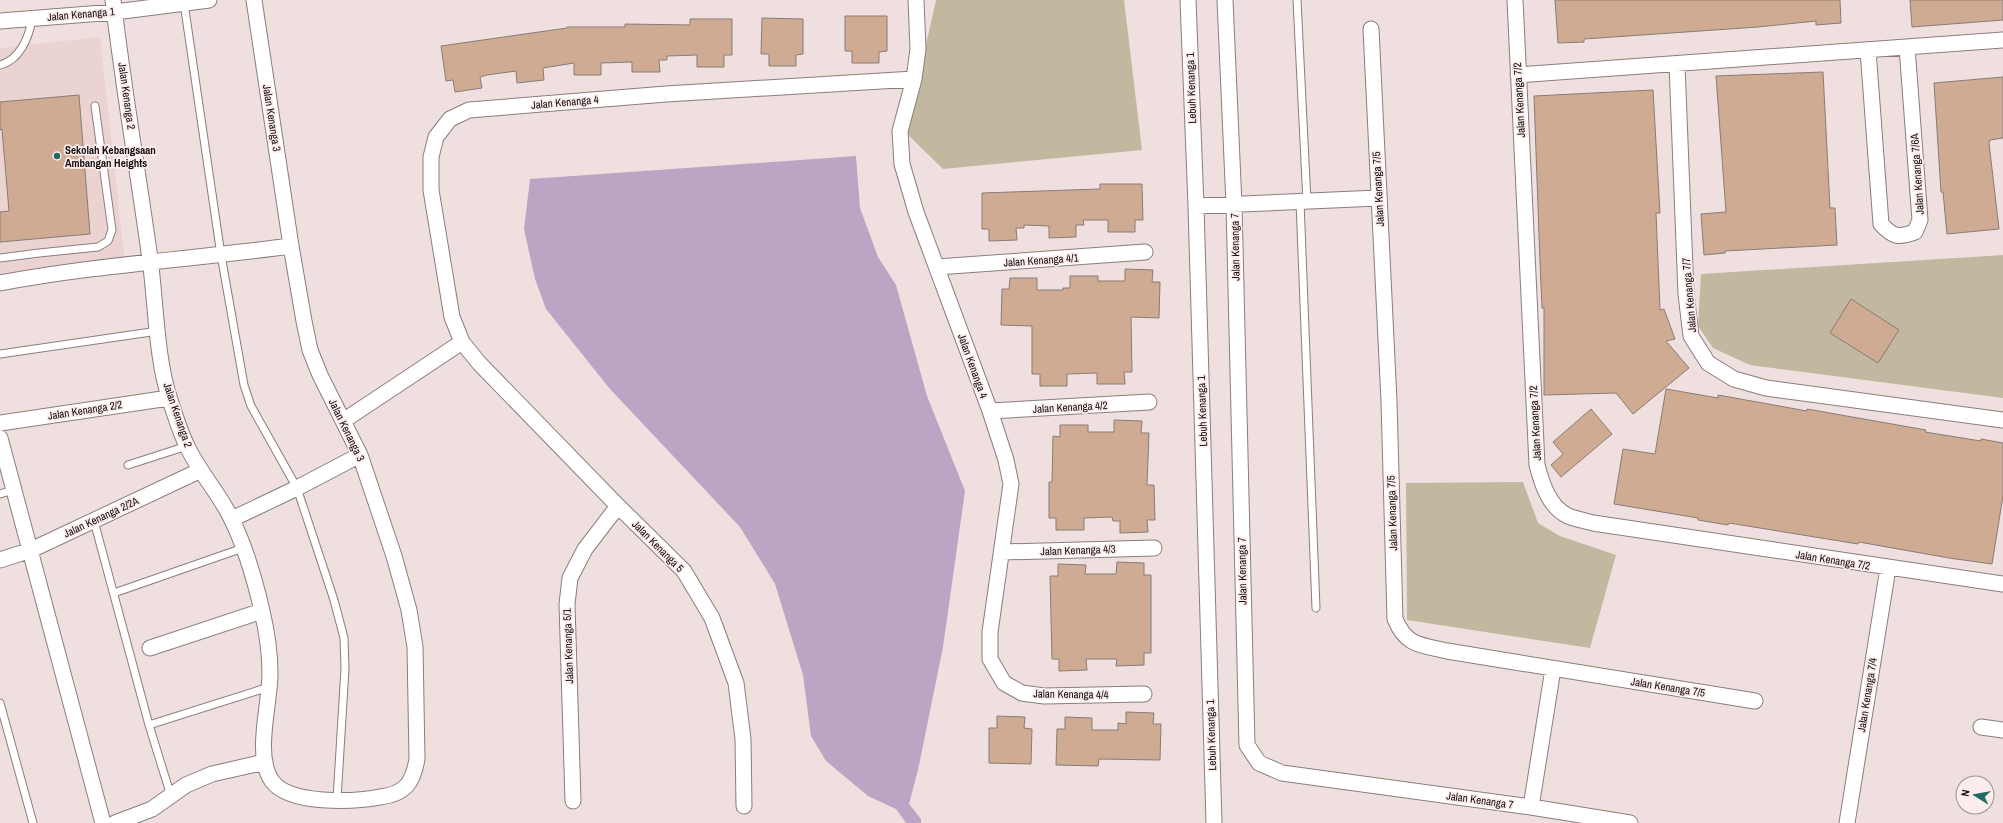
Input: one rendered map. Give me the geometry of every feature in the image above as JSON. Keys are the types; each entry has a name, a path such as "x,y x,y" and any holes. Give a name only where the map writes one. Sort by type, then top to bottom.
{"street":[{"name":"Jalan Kenanga 1","path":"0,21 32,19 114,6 184,3 209,0"},
{"name":"Jalan Kenanga 3","path":"254,0 292,246 310,350 320,375 360,455 394,556 409,610 415,646 417,759 414,776 404,789 392,796 337,799"},
{"name":"Jalan Kenanga 4","path":"916,0 918,49 914,79 900,131 902,164 916,212 990,411 1006,460 1011,484 990,632 990,659"},
{"name":"Lebuh Kenanga 1","path":"1188,0 1196,206 1214,823"},
{"name":"Jalan Kenanga 7","path":"1225,0 1234,205 1248,745 1259,763 1282,773 1531,807 1630,823"},
{"name":"Jalan Kenanga 7/2","path":"1515,0 1537,465 1542,484 1552,504 1568,516 1592,523 2003,584"},
{"name":"Jalan Kenanga 2","path":"114,6 150,261 163,368 169,398 187,446 232,519 243,548 262,611 269,645 270,687 264,750 267,773 281,790 294,796 337,799"},
{"name":"Jalan Kenanga 7/5","path":"1371,29 1389,401 1395,619 1401,633 1414,643 1447,651 1755,701"},
{"path":"1518,75 2003,40"},
{"name":"Jalan Kenanga 7/6A","path":"1868,50 1881,224 1890,233 1902,237 1915,232 1920,220 1907,47"},
{"name":"Jalan Kenanga 7/7","path":"1677,64 1686,294 1691,336 1708,362 1734,379 1766,388 2003,420"},
{"name":"Jalan Kenanga 4","path":"462,342 452,317 431,190 431,157 436,137 450,119 469,110 666,94 914,79"},
{"path":"1196,206 1378,198"},
{"path":"0,283 41,275 150,261 220,255 292,246"},
{"name":"Jalan Kenanga 4/1","path":"937,267 1144,252"},
{"path":"343,421 462,342"},
{"name":"Jalan Kenanga 5","path":"462,342 479,363 618,506 684,571 712,618 736,683 743,740 744,806"},
{"name":"Jalan Kenanga 2/2","path":"0,423 169,398"},
{"name":"Jalan Kenanga 4/2","path":"990,411 1149,402"},
{"path":"0,438 7,492 31,550 103,823"},
{"path":"232,519 297,488 360,455"},
{"name":"Jalan Kenanga 2/2A","path":"0,560 31,550 201,470"},
{"name":"Jalan Kenanga 5/1","path":"573,801 567,604 570,578 586,549 618,506"},
{"name":"Jalan Kenanga 4/3","path":"1002,552 1154,548"},
{"name":"Jalan Kenanga 7/4","path":"1847,823 1888,568"},
{"path":"150,648 262,611"},
{"name":"Jalan Kenanga 4/4","path":"990,659 1004,683 1022,693 1044,696 1144,694"},
{"path":"1531,807 1553,669"},
{"path":"1981,727 2003,730"},
{"path":"116,823 152,809 186,785 212,774 265,762"}],"lane":[{"path":"1297,0 1316,608"},
{"path":"184,3 220,255 244,385 251,406 297,488 334,600 344,638 345,669 337,799"},
{"path":"0,65 21,50 30,31 32,19"},
{"path":"0,258 98,248 108,241 112,230 95,106"},
{"path":"0,354 159,330"},
{"path":"128,465 187,446"},
{"path":"94,520 149,725 171,796"},
{"path":"114,593 243,548"},
{"path":"149,725 270,687"},
{"path":"0,703 33,823"}],"shaded area":[{"path":"936,0 1124,0 1142,150 943,169 906,133"},
{"name":"Sekolah Kebangsaan Ambangan Heights","path":"100,37 125,264 0,288 0,48"},
{"path":"856,156 860,208 878,257 896,285 927,396 965,491 943,647 918,770 909,804 921,819 921,823 906,823 896,809 868,796 826,761 811,736 803,675 775,584 740,527 610,389 546,309 535,279 524,229 530,179"},
{"path":"2003,255 2003,398 1750,365 1713,348 1698,326 1701,274"},
{"path":"1523,482 1538,523 1560,536 1616,555 1590,648 1407,620 1406,483"}],"building":[{"path":"1555,0 1840,0 1841,23 1816,25 1816,21 1758,27 1584,39 1584,42 1558,43"},
{"path":"1910,0 2003,0 2003,20 1912,27"},
{"path":"845,16 887,16 887,51 879,52 879,63 852,63 852,51 845,51"},
{"path":"762,18 803,19 803,54 796,55 796,66 769,66 769,54 761,54"},
{"path":"690,19 732,19 732,55 724,55 724,67 697,67 697,55 667,56 667,60 659,60 660,72 632,72 632,62 601,63 601,75 574,75 574,63 543,68 544,80 517,83 516,71 480,77 482,88 455,92 453,80 446,81 441,46 567,27 625,27 625,24 690,25"},
{"path":"1823,72 1830,208 1835,208 1837,245 1725,251 1725,253 1704,255 1701,214 1726,212 1716,76"},
{"path":"2003,77 2003,138 1990,140 1989,143 1999,229 1947,234 1943,192 1941,192 1934,83"},
{"path":"1653,90 1660,213 1656,213 1660,310 1664,309 1675,339 1666,341 1689,368 1633,414 1616,393 1544,395 1544,308 1542,308 1534,96"},
{"path":"79,95 90,234 0,242 0,212 9,211 2,129 0,130 0,102"},
{"path":"1100,184 1142,184 1143,220 1135,220 1135,232 1108,232 1108,220 1083,220 1084,225 1076,225 1076,237 1049,238 1049,226 1024,225 1024,228 1016,228 1017,240 989,241 989,229 982,229 982,193 1100,189"},
{"path":"1125,269 1153,270 1152,282 1160,282 1159,318 1131,317 1132,372 1124,372 1125,384 1097,384 1097,373 1067,374 1067,386 1040,386 1040,374 1032,374 1032,326 1001,325 1002,289 1009,289 1010,278 1037,278 1037,290 1063,290 1063,288 1070,288 1070,276 1098,276 1098,281 1125,281"},
{"path":"1851,299 1899,330 1878,363 1830,333"},
{"path":"1666,389 1718,398 1718,395 1807,411 1807,409 1926,430 1925,432 2003,443 2003,496 1992,564 1859,542 1858,544 1729,523 1728,525 1698,520 1698,518 1614,504 1623,449 1655,454"},
{"path":"1591,409 1612,434 1561,477 1551,465 1563,454 1553,442"},
{"path":"1114,420 1142,421 1141,433 1149,433 1147,485 1154,485 1155,520 1147,520 1148,532 1120,533 1120,521 1113,521 1112,517 1084,518 1084,530 1056,530 1056,518 1049,518 1049,482 1052,482 1053,436 1060,437 1060,425 1088,425 1088,432 1114,432"},
{"path":"1117,562 1144,563 1144,575 1151,575 1151,653 1144,653 1144,665 1116,666 1117,659 1086,659 1087,670 1059,671 1059,659 1052,659 1050,576 1058,576 1058,564 1086,565 1085,574 1116,574"},
{"path":"1126,712 1154,713 1153,724 1161,724 1160,760 1099,759 1098,766 1056,765 1057,729 1065,729 1065,717 1092,718 1092,730 1118,730 1118,723 1126,724"},
{"path":"997,716 1025,717 1024,728 1032,729 1031,764 989,763 989,728 997,728"}],"place":[{"name":"Sekolah Kebangsaan Ambangan Heights","path":"57,156"}]}
